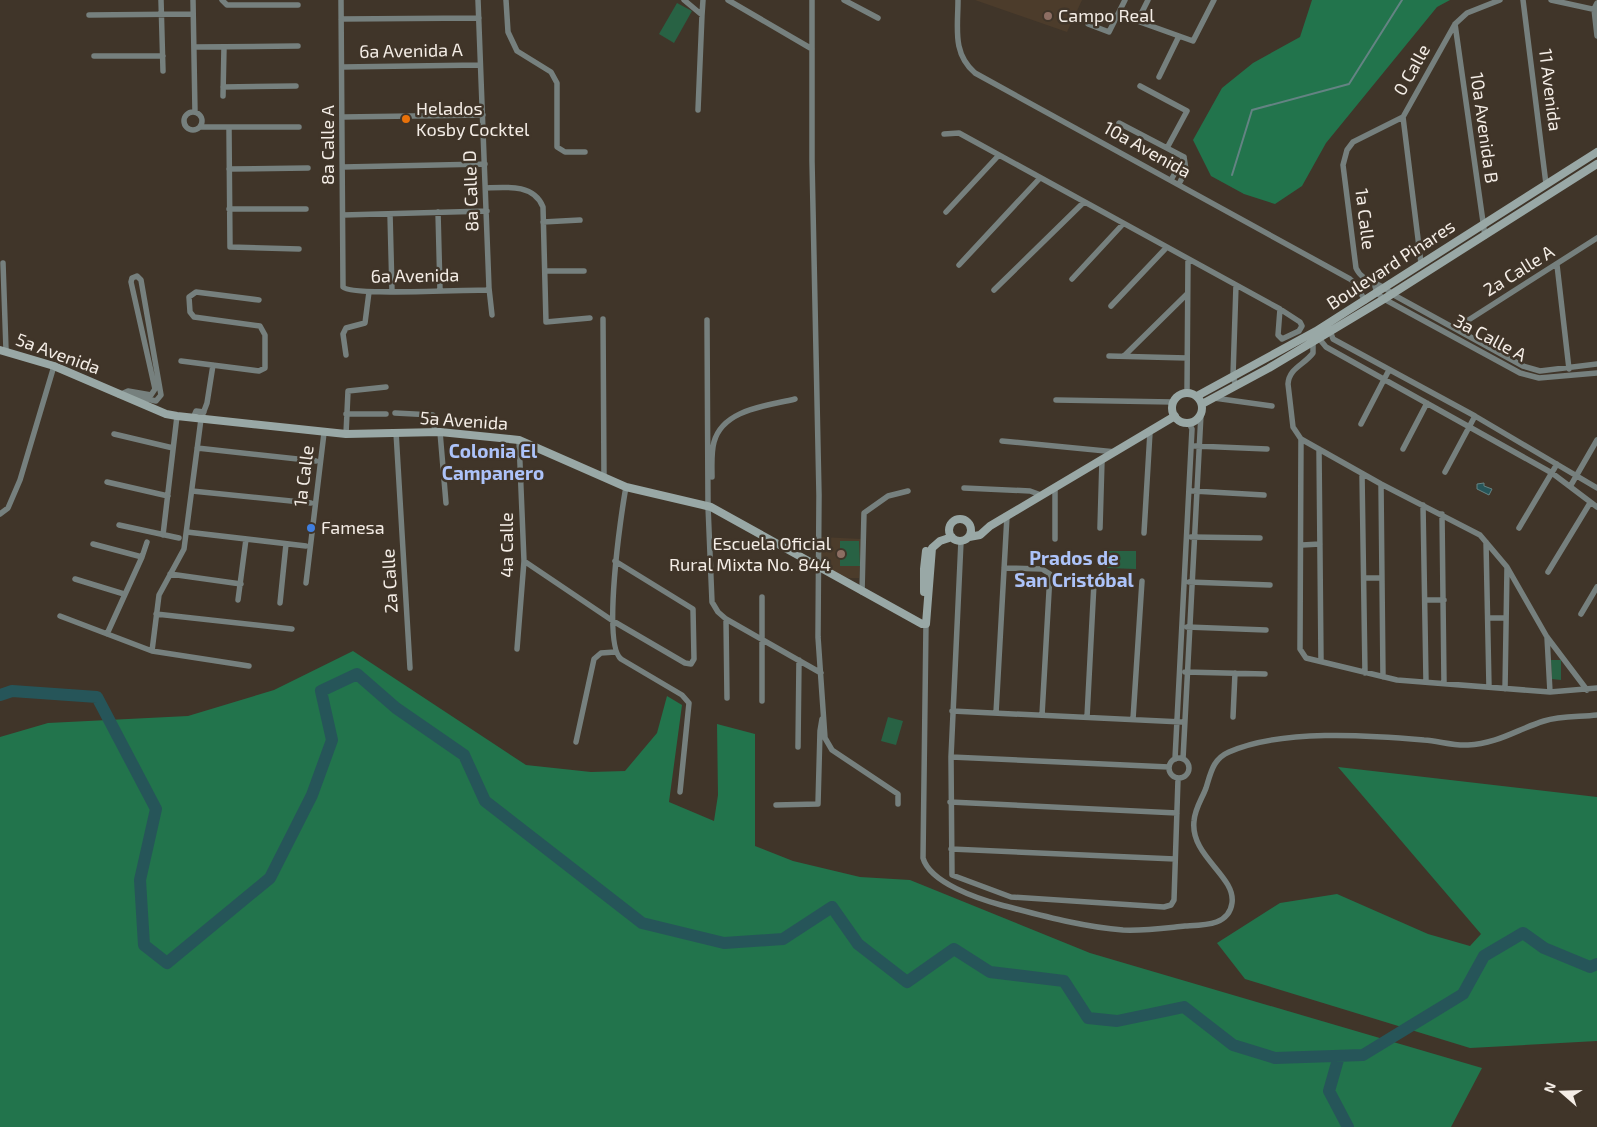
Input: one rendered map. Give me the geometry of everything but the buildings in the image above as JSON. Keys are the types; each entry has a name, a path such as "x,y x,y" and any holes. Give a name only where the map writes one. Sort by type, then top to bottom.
{"street":[{"path":"161,0 163,71"},
{"path":"193,0 195,112 202,118 200,127"},
{"path":"222,0 227,5 298,5"},
{"name":"8a Calle A","path":"340,0 343,117 343,287 345,290"},
{"name":"8a Calle D","path":"478,0 487,211 488,289 492,315"},
{"path":"506,0 508,32 517,50 551,72 557,82 557,147 565,152 585,152"},
{"path":"684,0 702,15"},
{"path":"698,110 703,0"},
{"path":"728,0 812,49"},
{"path":"812,0 818,637 825,738 832,750 898,794 898,804"},
{"path":"844,0 878,18"},
{"name":"10a Avenida","path":"958,0 958,48 964,64 976,73 1350,279 1356,284 1365,301"},
{"path":"1088,24 1109,32 1125,0"},
{"path":"1148,0 1139,20 1193,42 1214,0"},
{"name":"0 Calle","path":"1346,150 1357,139 1403,117 1455,24 1467,13 1500,0"},
{"name":"11 Avenida","path":"1523,0 1546,184"},
{"path":"1551,0 1595,10"},
{"path":"1597,3 1595,10 1597,36"},
{"path":"90,15 193,14"},
{"path":"341,19 479,18"},
{"name":"10a Avenida B","path":"1455,24 1485,236"},
{"path":"1159,77 1179,36"},
{"path":"194,47 298,46"},
{"path":"224,47 224,96"},
{"path":"94,56 163,56"},
{"name":"6a Avenida A","path":"342,67 480,65"},
{"path":"224,87 296,86"},
{"path":"1140,86 1186,111 1167,148"},
{"path":"195,112 186,116 185,126 191,130 200,127 229,129 298,127"},
{"path":"343,117 483,115"},
{"path":"1403,117 1421,263"},
{"path":"1119,123 1184,156"},
{"path":"229,129 230,247 298,249"},
{"path":"944,134 959,133 1280,309 1300,322 1302,326 1299,331 1282,339 1278,336 1280,309"},
{"name":"1a Calle","path":"1346,150 1343,165 1356,268 1362,277 1374,284 1386,287"},
{"name":"Boulevard Pinares","path":"1329,328 1377,292 1421,263 1597,152"},
{"path":"946,212 999,155"},
{"path":"1171,180 1184,156"},
{"path":"1179,184 1186,170 1184,156"},
{"path":"343,168 485,164"},
{"name":"Boulevard Pinares","path":"1202,404 1236,386 1329,328 1384,300 1597,164"},
{"path":"230,169 308,168"},
{"path":"959,265 1040,178"},
{"path":"486,188 514,187 531,192 540,199 546,271 546,322 590,318"},
{"path":"994,290 1084,202"},
{"path":"229,209 306,208"},
{"path":"343,215 487,211"},
{"path":"438,212 440,290"},
{"path":"390,214 392,291"},
{"path":"543,222 580,220"},
{"path":"1072,279 1124,224"},
{"name":"2a Calle A","path":"1456,328 1597,238"},
{"path":"1111,306 1166,248"},
{"path":"1188,260 1188,392"},
{"path":"3,263 3,350"},
{"path":"1557,265 1570,376"},
{"path":"546,271 584,271"},
{"path":"137,276 141,280 161,395 156,401 130,395 120,395 128,391 151,395 155,388 131,282 132,278 137,276"},
{"name":"1a Calle","path":"1374,284 1377,292"},
{"path":"1236,286 1233,376 1236,386"},
{"name":"3a Calle A","path":"1386,287 1392,294 1524,366 1540,371 1597,364"},
{"name":"6a Avenida","path":"345,290 368,292 488,289"},
{"path":"181,361 262,370 266,363 264,331 260,326 194,317 190,312 191,295 196,292 259,300"},
{"path":"346,355 343,334 346,328 365,323 368,292"},
{"name":"3a Calle A","path":"1377,292 1384,300 1520,373 1539,378 1597,373"},
{"path":"1124,356 1187,294"},
{"path":"603,319 604,478"},
{"path":"707,320 712,602 718,612 726,619 821,673"},
{"path":"1329,328 1333,339 1475,416 1597,488"},
{"path":"1314,337 1326,347 1552,473 1597,507"},
{"path":"1314,337 1313,353 1293,370 1288,378 1293,427 1301,439 1362,474 1480,534 1507,568 1547,637 1587,690"},
{"name":"Boulevard Pinares","path":"1197,396 1233,376 1314,337"},
{"name":"5a Avenida","path":"3,350 54,366 120,395 177,416 200,416 324,433 438,432 519,440 626,487 709,506 818,569 922,624 926,624"},
{"path":"1109,356 1187,358"},
{"path":"152,651 159,595 184,549 198,448 200,416 213,365"},
{"path":"0,514 8,508 20,480 54,366"},
{"path":"1361,424 1389,370"},
{"path":"346,434 348,391 386,387"},
{"path":"1183,759 1202,404 1197,396 1188,392 1179,395 1173,402 1174,416 1181,422 1189,423 1196,420 1201,414"},
{"path":"1214,398 1272,406"},
{"path":"709,506 713,445 722,427 729,420 746,410 795,399"},
{"path":"1056,400 1173,402"},
{"path":"1403,448 1427,403"},
{"path":"395,413 433,415 438,432 446,503"},
{"path":"346,414 386,414"},
{"path":"163,535 177,416"},
{"path":"1174,416 990,526 980,535 965,539 951,535 932,541 926,577 923,858 925,865 930,871 949,885 986,901 1106,928 1153,930 1213,924 1227,915 1232,904 1230,891 1198,846 1194,825 1197,807 1213,766 1229,752 1257,744 1301,737 1380,737 1427,740 1456,745 1476,745 1514,735 1543,721 1597,715"},
{"path":"1445,472 1475,416"},
{"path":"1169,767 1175,759 1178,722 1192,429 1189,423"},
{"name":"2a Calle","path":"396,432 410,668"},
{"path":"1144,533 1150,432"},
{"name":"1a Calle","path":"306,583 324,433"},
{"path":"114,434 173,448"},
{"path":"1301,439 1302,545 1300,649 1306,658 1383,677 1426,682 1550,692 1597,688"},
{"name":"4a Calle","path":"517,649 524,561 519,440"},
{"path":"1570,485 1597,440"},
{"path":"1002,441 1116,452"},
{"path":"1190,446 1267,449"},
{"path":"198,448 316,461"},
{"path":"1319,449 1320,661"},
{"path":"1100,528 1102,460"},
{"path":"1519,528 1557,464"},
{"path":"1362,474 1365,673"},
{"path":"107,482 168,496"},
{"path":"1381,484 1383,677"},
{"path":"626,487 618,530 615,561 613,621 615,652 621,659 682,695 689,702 680,792"},
{"path":"1055,487 1055,539"},
{"path":"964,488 1030,491 1041,495"},
{"path":"192,491 311,503"},
{"path":"862,592 864,513 888,496 908,491"},
{"path":"1188,491 1264,495"},
{"path":"1548,572 1590,502"},
{"path":"1423,505 1426,682"},
{"path":"1442,514 1444,683"},
{"path":"996,713 1007,516"},
{"path":"951,535 951,526 955,521 966,521 970,526"},
{"path":"119,525 179,538"},
{"path":"970,526 990,526"},
{"path":"970,526 965,539 952,710 950,757 952,875 1011,897 1164,907 1171,905 1174,900 1178,779"},
{"path":"187,532 306,546"},
{"path":"1186,537 1260,538"},
{"path":"238,600 246,539"},
{"path":"107,634 147,542"},
{"path":"1486,542 1489,688"},
{"path":"93,544 142,557"},
{"path":"280,603 286,544"},
{"path":"1302,545 1320,544"},
{"path":"524,561 613,621 685,663 690,664 694,659 693,609 615,561"},
{"path":"1004,568 1042,569 1050,574 1042,715"},
{"path":"1505,688 1507,568"},
{"path":"170,574 241,584"},
{"path":"1364,578 1382,578"},
{"path":"75,580 124,594"},
{"path":"1133,720 1142,581"},
{"path":"1184,582 1270,585"},
{"path":"1087,717 1094,583"},
{"path":"1580,614 1597,587"},
{"path":"762,597 762,701"},
{"path":"1425,600 1444,600"},
{"path":"156,614 292,629"},
{"path":"60,616 152,651 249,666"},
{"path":"1488,618 1505,618"},
{"path":"726,619 727,698"},
{"path":"1182,628 1266,630"},
{"path":"1547,637 1550,692"},
{"path":"576,742 594,659 601,653 615,652"},
{"path":"798,747 799,660"},
{"path":"1180,672 1265,674"},
{"path":"1233,717 1235,673"},
{"path":"776,804 818,804 820,731 824,710"},
{"path":"952,710 1186,722"},
{"path":"950,757 1169,767"},
{"path":"1169,767 1172,776 1178,779 1184,777 1190,769 1188,763 1183,759 1175,759"},
{"path":"950,802 1177,813"},
{"path":"951,849 1175,859"}],"shaded area":[{"name":"Campo Real","path":"975,0 1082,0 1067,32"},
{"name":"Escuela Oficial Rural Mixta No. 844","path":"821,537 861,539 859,578 848,578 821,569"}],"green space":[{"path":"1312,0 1450,0 1437,7 1326,143 1302,186 1275,204 1244,194 1211,176 1193,140 1222,88 1253,63 1300,37"},
{"path":"677,3 692,11 674,43 659,34"},
{"path":"840,541 859,541 860,566 840,566"},
{"path":"1108,551 1136,551 1136,569 1107,568"},
{"path":"353,651 526,765 591,772 625,771 657,733 667,696 682,705 669,802 714,821 718,795 717,724 755,734 755,846 793,861 860,877 910,880 1090,953 1482,1068 1451,1127 0,1127 0,737 48,723 188,716 274,690"},
{"path":"1551,660 1561,660 1561,680 1552,679"},
{"path":"888,717 903,721 896,745 881,741"},
{"path":"1338,767 1597,797 1597,1041 1470,1048 1245,979 1217,943 1280,903 1337,894 1428,934 1470,946 1481,934"}],"water":[{"path":"1484,483 1484,486 1492,489 1489,495 1477,489 1477,484"}],"waterway":[{"path":"1232,175 1252,110 1349,84 1402,0"},
{"path":"0,695 12,691 97,697 156,809 140,880 144,945 167,963 270,878 312,795 332,740 321,691 357,674 396,708 464,755 485,801 642,923 724,943 783,939 832,907 858,944 907,982 954,949 990,972 1064,981 1088,1018 1117,1021 1184,1007 1233,1045 1275,1058 1363,1055 1463,994 1484,956 1523,933 1544,948 1590,967 1597,964"},
{"path":"1339,1056 1329,1091 1348,1127"}],"place":[{"name":"Campo Real","path":"1048,16"},
{"name":"Helados Kosby Cocktel","path":"406,119"},
{"name":"Famesa","path":"311,528"},
{"name":"Escuela Oficial Rural Mixta No. 844","path":"841,554"}],"district":[{"name":"Colonia El Campanero","path":"493,462"},
{"name":"Prados de San Cristóbal","path":"1074,569"}]}
